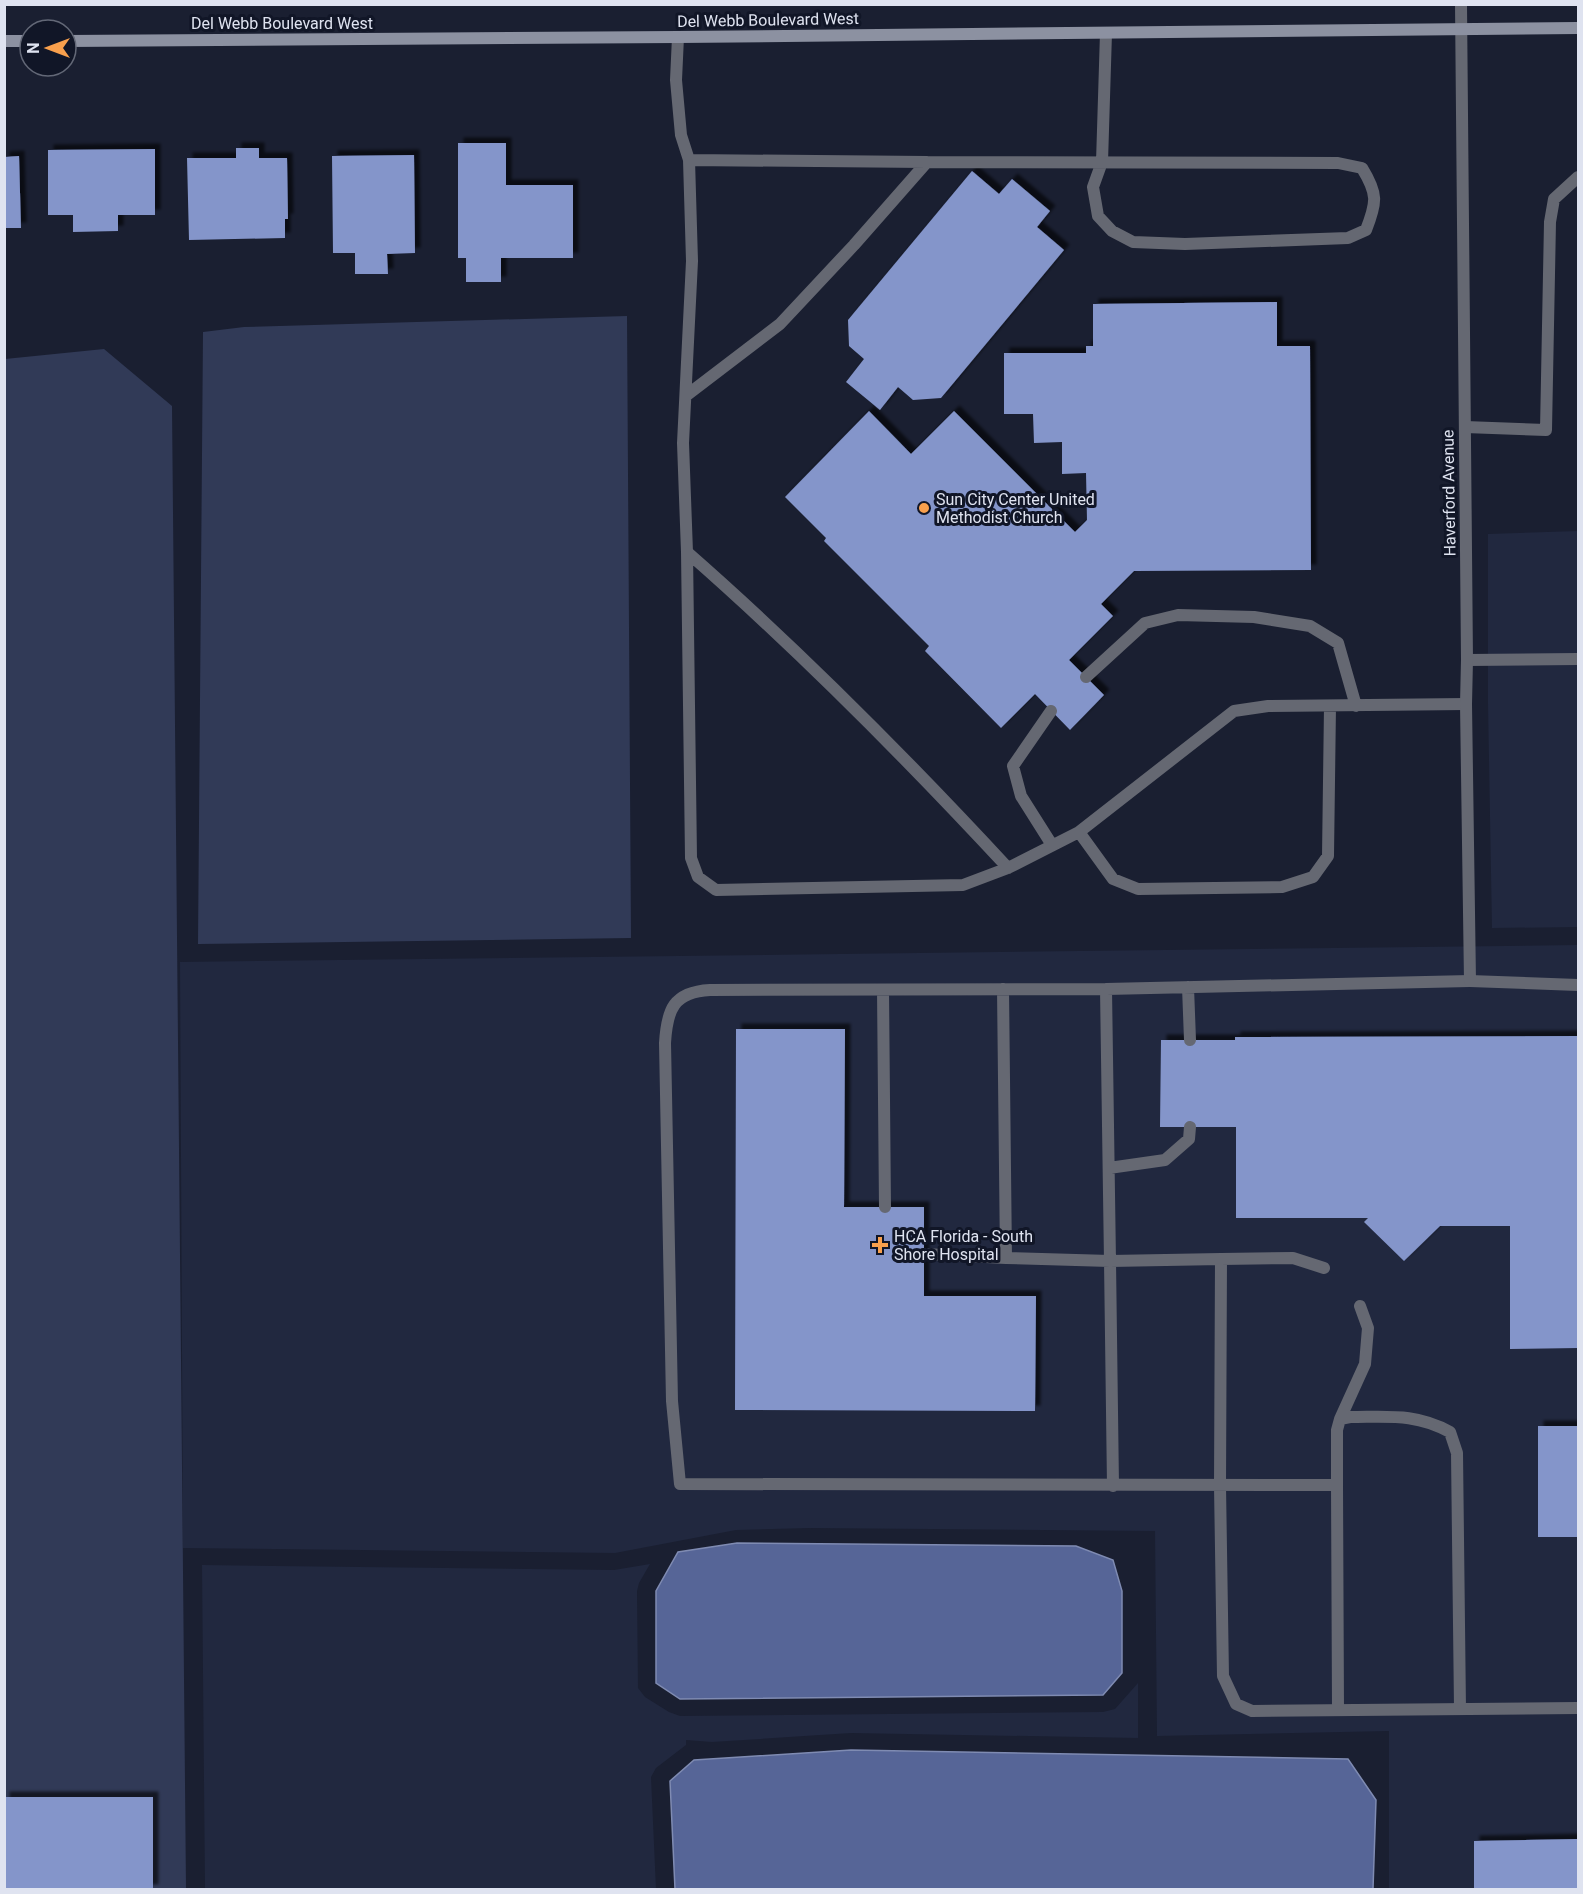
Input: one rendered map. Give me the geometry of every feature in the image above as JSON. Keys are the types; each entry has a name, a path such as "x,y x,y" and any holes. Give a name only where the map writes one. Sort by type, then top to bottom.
{"street":[{"name":"Haverford Avenue","path":"1461,4 1470,981"},
{"name":"Del Webb Boulevard West","path":"78,41 1578,28"},
{"path":"688,160 927,162 1102,162 1338,163 1362,168 1374,187 1373,212 1366,230 1348,238 1185,244 1132,242 1112,231 1098,216 1093,187 1102,162 1106,33"},
{"path":"678,37 676,80 681,135 688,160 692,261 683,443 687,552 691,858 698,878 716,890 963,885 1008,868 1078,832 1234,711 1268,706 1466,704"},
{"path":"687,395 780,324 927,162"},
{"path":"1465,427 1546,430 1550,222 1554,200 1578,177"},
{"path":"687,552 757,613 925,779 1008,868"},
{"path":"1086,677 1145,623 1178,615 1254,617 1310,626 1338,643 1356,706"},
{"path":"1467,660 1578,658"},
{"path":"1078,832 1113,879 1138,889 1282,887 1313,877 1328,856 1330,706"},
{"path":"1052,711 1013,766 1021,796 1052,845"},
{"path":"1336,1485 680,1484 672,1401 665,1055 667,1017 678,1000 695,991 1106,989 1470,981 1578,985"},
{"path":"1188,987 1190,1040"},
{"path":"1003,989 1006,1258"},
{"path":"1106,989 1113,1486"},
{"path":"883,990 885,1207"},
{"path":"1109,1168 1165,1160 1189,1139 1190,1127"},
{"path":"924,1254 1110,1261 1293,1258 1324,1268"},
{"path":"1221,1259 1220,1486 1223,1676 1236,1704 1252,1711 1578,1708"},
{"path":"1338,1710 1337,1430 1365,1364 1368,1328 1360,1306"},
{"path":"1340,1419 1410,1417 1434,1423 1450,1432 1457,1453 1460,1709"}],"shaded area":[{"path":"627,316 631,938 198,944 203,332 244,327"},
{"path":"104,349 172,406 186,1889 5,1890 5,359"},
{"path":"1578,531 1578,927 1492,928 1488,534"},
{"name":"HCA Florida - South Shore Hospital","path":"1578,945 1578,1889 1389,1889 1389,1731 1157,1736 1155,1531 810,1528 736,1530 615,1553 183,1548 180,962"},
{"path":"737,1543 1076,1546 1113,1560 1122,1591 1122,1673 1103,1695 680,1699 656,1683 656,1591 678,1552"},
{"path":"650,1564 637,1591 638,1688 645,1697 680,1716 1103,1712 1115,1709 1138,1683 1138,1738 851,1733 712,1742 686,1740 686,1745 656,1768 651,1777 656,1889 205,1889 202,1565 614,1570"},
{"path":"851,1750 1348,1759 1376,1800 1373,1889 675,1889 670,1781 694,1760"}],"building":[{"path":"458,143 506,143 506,185 573,185 573,258 501,258 501,282 466,282 466,258 458,258"},
{"path":"236,148 259,148 259,158 287,158 288,219 285,219 285,238 189,240 187,158 236,158"},
{"path":"155,149 155,215 118,215 118,231 73,232 73,215 48,215 48,150"},
{"path":"414,155 415,253 387,254 388,274 355,274 355,253 333,253 332,156"},
{"path":"19,156 21,228 4,228 4,157"},
{"path":"972,171 999,194 1012,179 1050,211 1037,227 1064,250 941,398 913,400 898,387 880,410 846,382 864,359 849,346 848,320"},
{"name":"Sun City Center United Methodist Church","path":"1277,302 1277,346 1310,346 1311,570 1134,571 1101,604 1113,616 1069,660 1104,695 1070,730 1035,694 1001,728 925,651 929,646 824,541 826,538 785,497 869,411 911,454 954,411 1075,532 1087,520 1086,473 1062,474 1062,442 1034,443 1033,414 1004,414 1004,353 1086,353 1086,346 1093,346 1093,304"},
{"path":"736,1029 845,1029 844,1207 924,1207 924,1296 1036,1296 1035,1411 735,1410"},
{"path":"1578,1036 1578,1348 1510,1349 1510,1226 1440,1226 1404,1261 1364,1222 1368,1218 1236,1218 1236,1127 1160,1127 1161,1040 1235,1040 1235,1037"},
{"path":"1538,1426 1578,1426 1578,1537 1538,1537"},
{"path":"4,1797 153,1797 153,1890 4,1890"},
{"path":"1578,1839 1578,1890 1474,1890 1474,1841"}],"place":[{"name":"Sun City Center United Methodist Church","path":"924,508"},
{"name":"HCA Florida - South Shore Hospital","path":"880,1245"}]}
